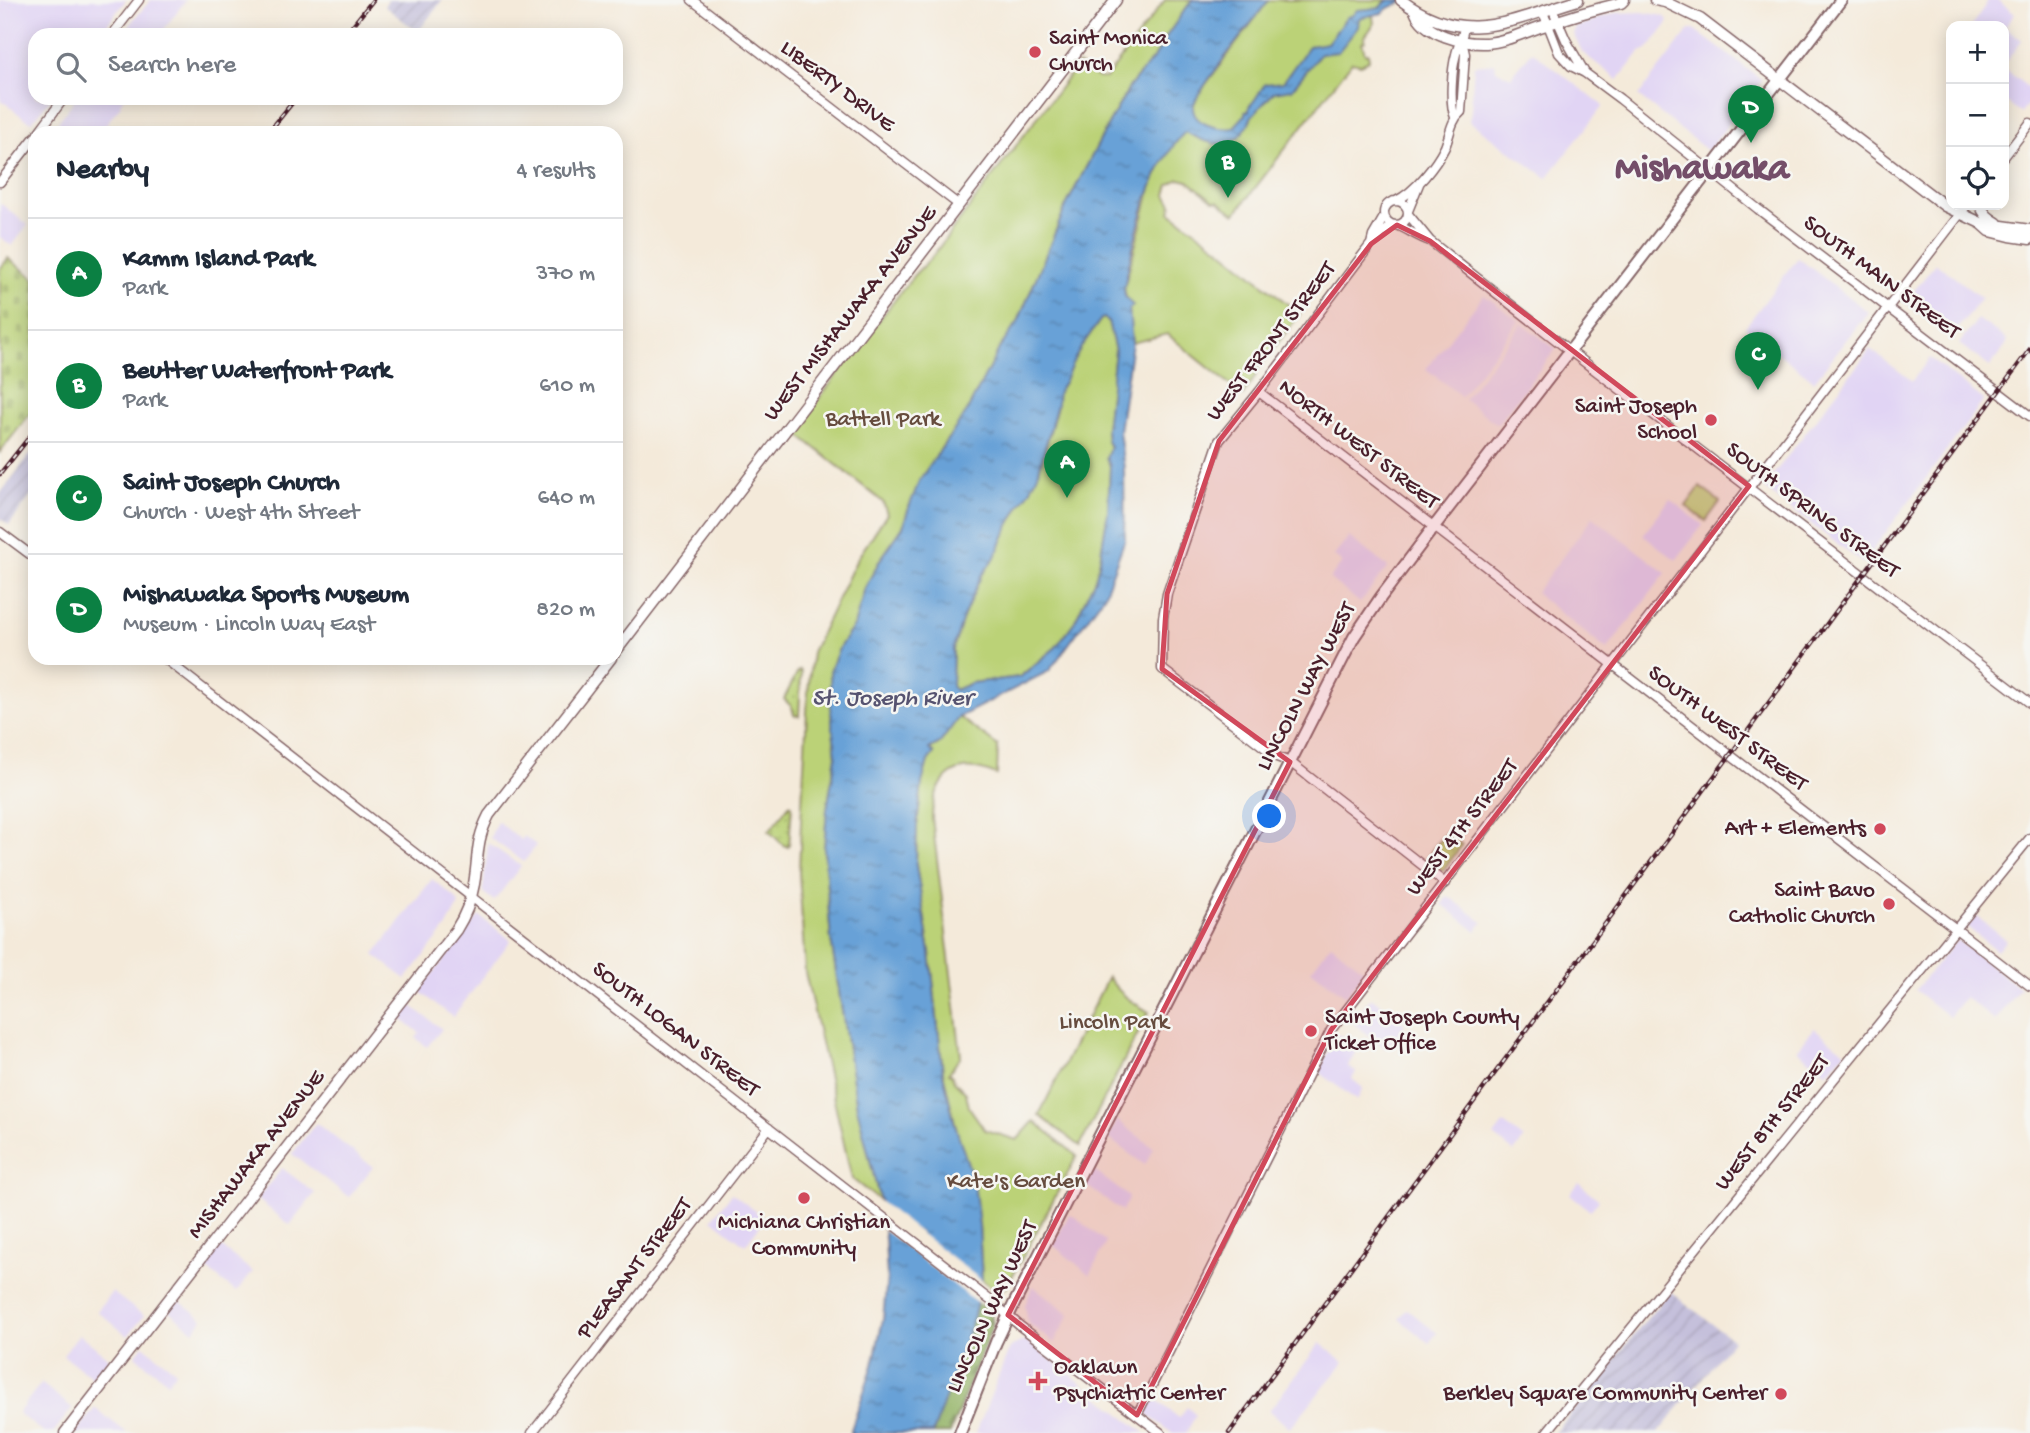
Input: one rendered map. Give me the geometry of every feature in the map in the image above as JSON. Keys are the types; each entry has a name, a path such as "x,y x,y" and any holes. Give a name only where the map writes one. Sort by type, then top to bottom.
{"main road":[{"name":"WEST MISHAWAKA AVENUE","path":"623,642 1116,0"},
{"path":"1409,6 1444,22 1464,27 1498,25 1578,0"},
{"path":"1409,6 1418,18 1435,32 1462,41 1486,43 1501,41 1624,0"},
{"path":"1655,0 1700,19 1926,192 1946,201"},
{"name":"LINCOLN WAY WEST","path":"960,1433 1008,1315 1354,637 1433,528 1841,0"},
{"path":"1965,210 1990,231 2030,239"},
{"path":"1983,210 2000,225"},
{"path":"1981,223 2030,230"},
{"path":"471,896 475,883 477,848 489,815 606,665"},
{"name":"MISHAWAKA AVENUE","path":"65,1433 448,942 461,921 471,896"}],"street":[{"path":"117,28 139,0"},
{"name":"LIBERTY DRIVE","path":"692,0 959,205"},
{"path":"1547,10 1559,21 1585,73"},
{"name":"SOUTH MAIN STREET","path":"1547,10 1546,25 1559,53 1571,66 1585,73 2030,416"},
{"path":"1395,225 1403,223 1419,184 1444,149 1455,117 1461,112 1464,27"},
{"path":"43,126 59,105"},
{"path":"2009,150 2030,123"},
{"path":"0,182 28,145"},
{"path":"1419,184 1385,207 1384,217 1388,222 1430,240"},
{"path":"1396,201 1404,204 1430,240"},
{"name":"WEST 4TH STREET","path":"1137,1415 1332,1030 1963,210"},
{"name":"WEST FRONT STREET","path":"1371,244 1384,217"},
{"name":"WEST FRONT STREET","path":"1290,762 1277,757 1162,669 1163,618 1167,594 1219,441 1371,244 1390,226 1395,225"},
{"name":"SOUTH SPRING STREET","path":"1430,240 1570,351 2030,703"},
{"name":"NORTH WEST STREET","path":"1259,392 1433,528"},
{"name":"SOUTH WEST STREET","path":"1433,528 2030,986"},
{"path":"0,532 28,553"},
{"name":"SOUTH LOGAN STREET","path":"173,665 995,1304 1019,1326 1161,1433"},
{"path":"1290,762 1446,883"},
{"name":"WEST 8TH STREET","path":"1546,1433 2030,838"},
{"name":"PLEASANT STREET","path":"532,1433 769,1128"}],"highlighted area":[{"path":"1397,225 1430,241 1749,486 1331,1030 1137,1415 1008,1315 1290,762 1162,669 1167,594 1219,441 1371,244"}],"shaded area":[{"path":"0,0 126,0 104,28 28,28 28,105 45,105 32,122 0,99"},
{"path":"151,0 186,0 165,28 128,28"},
{"path":"388,0 442,0 421,28 413,28 384,6"},
{"path":"1989,0 1997,0 2015,14 2009,22 1974,21"},
{"path":"1642,12 1664,16 1668,23 1618,80 1583,53 1573,34 1576,27 1606,16"},
{"path":"1689,30 1695,30 1762,80 1708,151 1638,96"},
{"path":"2009,30 2022,40 2009,57"},
{"path":"1532,51 1603,106 1547,178 1469,121 1474,65 1495,63 1496,70 1511,77"},
{"path":"2009,73 2030,89 2030,101 2021,113 2009,104"},
{"path":"71,105 121,105 104,126 55,126"},
{"path":"0,203 28,225 12,246 0,237"},
{"path":"1798,258 1868,312 1814,381 1745,327"},
{"path":"1936,263 1981,298 1951,337 1905,302"},
{"path":"1484,295 1519,321 1461,396 1426,369"},
{"path":"1978,319 2007,340 1990,367 1959,344"},
{"path":"1522,324 1556,349 1497,424 1464,399"},
{"path":"1870,349 1912,381 1930,358 1984,400 1863,563 1763,488"},
{"path":"28,457 28,500 9,525 0,518 0,494"},
{"path":"1670,499 1703,525 1676,560 1643,535"},
{"path":"1593,517 1666,573 1607,650 1535,593"},
{"path":"1349,537 1388,567 1360,603 1330,579 1342,563 1334,556"},
{"path":"497,821 521,840 524,836 536,845 524,862 490,838"},
{"path":"488,843 521,866 494,901 483,890"},
{"path":"432,879 459,904 446,928 406,979 374,955"},
{"path":"1448,896 1483,922 1476,931 1442,904"},
{"path":"479,916 511,940 453,1017 419,991"},
{"path":"1976,916 2006,940 1997,951 1967,927"},
{"path":"1957,940 2020,988 1995,1021 1965,997 1949,1017 1915,990"},
{"path":"1331,944 1365,971 1346,996 1311,970"},
{"path":"1371,997 1405,1024 1386,1049 1352,1022"},
{"path":"409,1004 442,1029 427,1047 416,1038 420,1033 399,1017"},
{"path":"1814,1028 1845,1052 1827,1073 1797,1050"},
{"path":"1337,1035 1358,1047 1348,1066 1356,1072 1352,1079 1363,1088 1357,1101 1318,1071"},
{"path":"1117,1120 1154,1148 1145,1165 1108,1138"},
{"path":"316,1123 373,1167 349,1197 292,1154"},
{"path":"1504,1123 1524,1139 1514,1152 1494,1136"},
{"path":"282,1168 315,1193 290,1225 257,1199"},
{"path":"1092,1169 1129,1197 1122,1211 1084,1184"},
{"path":"1579,1183 1599,1200 1590,1211 1570,1194"},
{"path":"732,1193 765,1219 745,1245 712,1219"},
{"path":"1069,1215 1106,1242 1090,1275 1053,1245"},
{"path":"220,1246 253,1272 236,1292 204,1267"},
{"path":"1033,1286 1070,1314 1054,1343 1028,1323 1025,1305"},
{"path":"112,1292 144,1316 128,1336 97,1311"},
{"path":"1671,1292 1733,1340 1658,1433 1555,1433 1668,1293"},
{"path":"178,1300 203,1319 194,1331 169,1311"},
{"path":"1407,1309 1437,1333 1429,1343 1399,1319"},
{"path":"79,1334 110,1359 95,1380 63,1355"},
{"name":"Oaklawn Psychiatric Center","path":"1023,1341 1030,1343 1145,1433 976,1433 1010,1347"},
{"path":"1320,1343 1344,1362 1290,1428 1269,1411"},
{"path":"143,1345 176,1371 168,1382 135,1356"},
{"path":"41,1383 72,1408 53,1433 44,1433 18,1413"},
{"path":"1154,1398 1179,1418 1187,1407 1196,1415 1186,1433 1172,1433 1146,1413"},
{"path":"95,1408 127,1433 75,1433"}],"green space":[{"name":"Battell Park","path":"1165,0 1192,0 1156,55 1130,86 1109,123 1066,206 1018,322 999,349 966,414 943,445 909,507 903,527 880,560 865,588 854,626 840,646 830,671 836,756 827,809 824,850 831,940 857,1107 880,1201 852,1179 805,972 799,872 812,652 857,559 887,514 883,502 794,431 914,275 931,258 1078,64 1098,78 1106,78"},
{"path":"1269,0 1388,0 1372,10 1374,24 1362,42 1369,60 1361,64 1352,62 1235,214 1188,181 1179,179 1169,185 1166,195 1172,204 1170,212 1300,314 1257,370 1243,395 1167,334 1132,343 1124,288 1151,188 1161,164 1175,141 1185,131 1197,96"},
{"path":"8,258 28,274 28,416 0,452 0,269"},
{"path":"1104,318 1108,321 1115,351 1106,429 1110,447 1106,458 1110,466 1108,512 1095,579 1075,621 1056,647 1019,677 971,683 955,690 952,686 953,649 964,615 981,576 994,559 1009,525 1030,491 1043,459 1057,405 1057,393 1076,353"},
{"path":"1700,487 1720,502 1706,521 1686,506"},
{"path":"798,671 801,673 799,716 794,715 792,707 784,699"},
{"name":"Kate's Garden","path":"959,717 998,746 997,775 978,769 956,771 942,783 934,799 932,818 961,1056 949,1073 966,1093 969,1107 985,1130 1017,1140 1034,1121 1077,1156 1006,1288 991,1287 982,1280 979,1225 943,1072 930,952 916,865 922,782 928,761 934,753 929,749 940,743"},
{"path":"790,804 792,805 788,847 769,831"},
{"path":"1446,833 1462,845 1443,871 1426,858"},
{"name":"Lincoln Park","path":"1108,977 1126,997 1149,1012 1080,1146 1039,1115"},
{"path":"977,1302 991,1313 993,1324 950,1433 933,1433"}],"water":[{"name":"St. Joseph River","path":"1192,0 1269,0 1214,72 1193,107 1197,118 1202,122 1215,127 1233,128 1245,112 1249,111 1249,106 1265,84 1283,82 1309,46 1327,43 1347,17 1357,10 1379,8 1388,0 1408,0 1382,13 1359,18 1358,27 1338,52 1320,54 1292,89 1274,92 1252,116 1239,137 1228,144 1215,144 1185,132 1172,147 1145,205 1124,288 1125,296 1133,306 1129,309 1132,343 1119,431 1124,468 1125,539 1104,596 1049,671 959,717 940,743 929,749 934,753 928,761 922,783 916,865 930,952 943,1073 955,1125 974,1182 982,1280 974,1315 933,1433 850,1433 873,1365 883,1319 887,1277 880,1201 857,1107 831,940 824,850 827,809 836,756 830,671 840,646 854,626 865,588 903,527 920,479 966,413 999,349 1018,322 1066,206 1109,123 1130,86 1156,55","holes":["1101,319 1108,321 1115,351 1106,429 1110,447 1106,458 1110,466 1108,512 1095,579 1075,621 1056,647 1020,677 971,683 955,690 952,686 953,649 964,615 981,576 994,559 1009,525 1038,474 1058,393 1073,362"]}],"pier":[{"path":"875,1198 985,1283 980,1305 880,1227"}],"railway":[{"path":"351,28 373,0"},
{"path":"274,126 290,105"},
{"path":"1229,1433 2030,349"},
{"path":"0,474 28,439"}],"place":[{"name":"Saint Monica Church","path":"1035,52"},
{"name":"Mishawaka Sports Museum","path":"1751,143"},
{"name":"Beutter Waterfront Park","path":"1228,198"},
{"name":"Saint Joseph Church","path":"1758,390"},
{"name":"Saint Joseph School","path":"1711,420"},
{"name":"Kamm Island Park","path":"1067,498"},
{"name":"Art + Elements","path":"1880,829"},
{"name":"Saint Bavo Catholic Church","path":"1889,904"},
{"name":"Saint Joseph County Ticket Office","path":"1311,1031"},
{"name":"Michiana Christian Community","path":"804,1198"},
{"name":"Oaklawn Psychiatric Center","path":"1038,1381"},
{"name":"Berkley Square Community Center","path":"1781,1394"}],"district":[{"name":"Mishawaka","path":"1702,170"}]}
